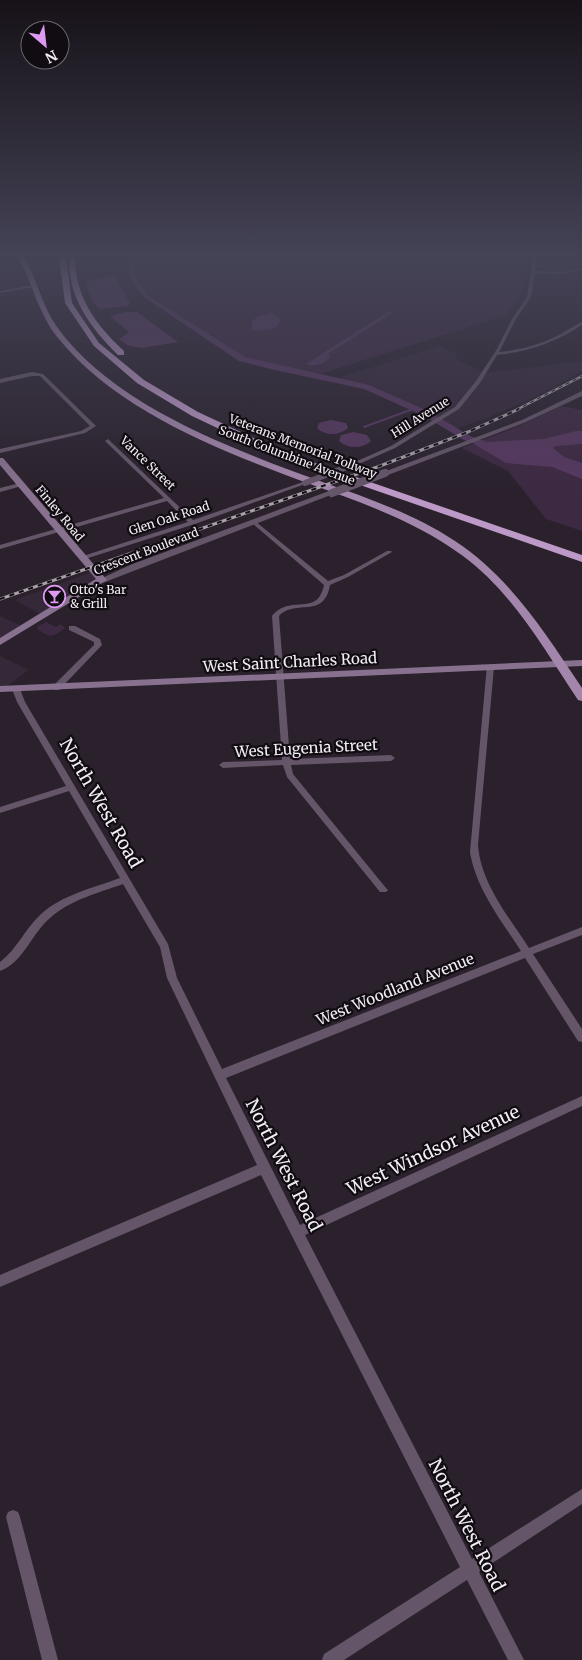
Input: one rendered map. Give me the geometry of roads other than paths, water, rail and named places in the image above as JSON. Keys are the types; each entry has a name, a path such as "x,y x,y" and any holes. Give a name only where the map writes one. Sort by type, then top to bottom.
{"highway":[{"name":"Veterans Memorial Tollway","path":"89,334 117,363 140,381 166,398 207,420 283,454 582,558"},
{"name":"Veterans Memorial Tollway","path":"102,334 136,366 179,395 216,416 283,445 582,549"}],"main road":[{"name":"South Columbine Avenue","path":"61,334 68,345 104,378 155,412 232,450 397,514 432,532 466,553 506,588 582,697"},
{"name":"Finley Road","path":"0,460 102,580"},
{"name":"Crescent Boulevard","path":"0,642 102,580"},
{"name":"West Saint Charles Road","path":"0,689 56,688 582,663"}],"street":[{"name":"Hill Avenue","path":"262,499 394,447 444,417 457,408 478,382 506,334"},
{"path":"496,354 517,352 542,345 563,334"},
{"path":"0,372 7,379"},
{"path":"0,381 35,374 42,376 92,425 91,428 0,451"},
{"name":"Crescent Boulevard","path":"102,580 479,439 534,417 582,393"},
{"name":"Vance Street","path":"108,441 193,523"},
{"path":"0,490 20,485"},
{"path":"0,547 168,499"},
{"name":"Glen Oak Road","path":"82,558 262,499"},
{"path":"255,523 327,584"},
{"path":"327,584 346,576 389,552"},
{"path":"327,584 326,595 320,601 310,606 285,609 277,612 275,616 285,762 290,775 384,890"},
{"path":"56,688 98,644 96,641 72,628"},
{"path":"490,667 474,852 484,883 582,1038"},
{"name":"North West Road","path":"16,689 21,702 165,946 172,978 264,1168 516,1660"},
{"name":"West Eugenia Street","path":"223,765 391,758"},
{"path":"0,810 72,787"},
{"path":"0,967 17,954 41,920 49,912 64,904 125,880"},
{"name":"West Woodland Avenue","path":"220,1075 582,931"},
{"name":"West Windsor Avenue","path":"298,1232 582,1101"},
{"path":"0,1281 264,1168"},
{"path":"330,1660 582,1496"},
{"path":"12,1517 50,1660"}],"waterway":[{"path":"204,334 242,359 275,368 366,387 427,414 467,438 495,447"},
{"path":"364,427 413,409"}],"railway":[{"path":"516,410 582,376"},
{"path":"0,599 380,466 468,432 519,409"}],"place":[{"name":"Otto's Bar & Grill","path":"54,596"}]}
